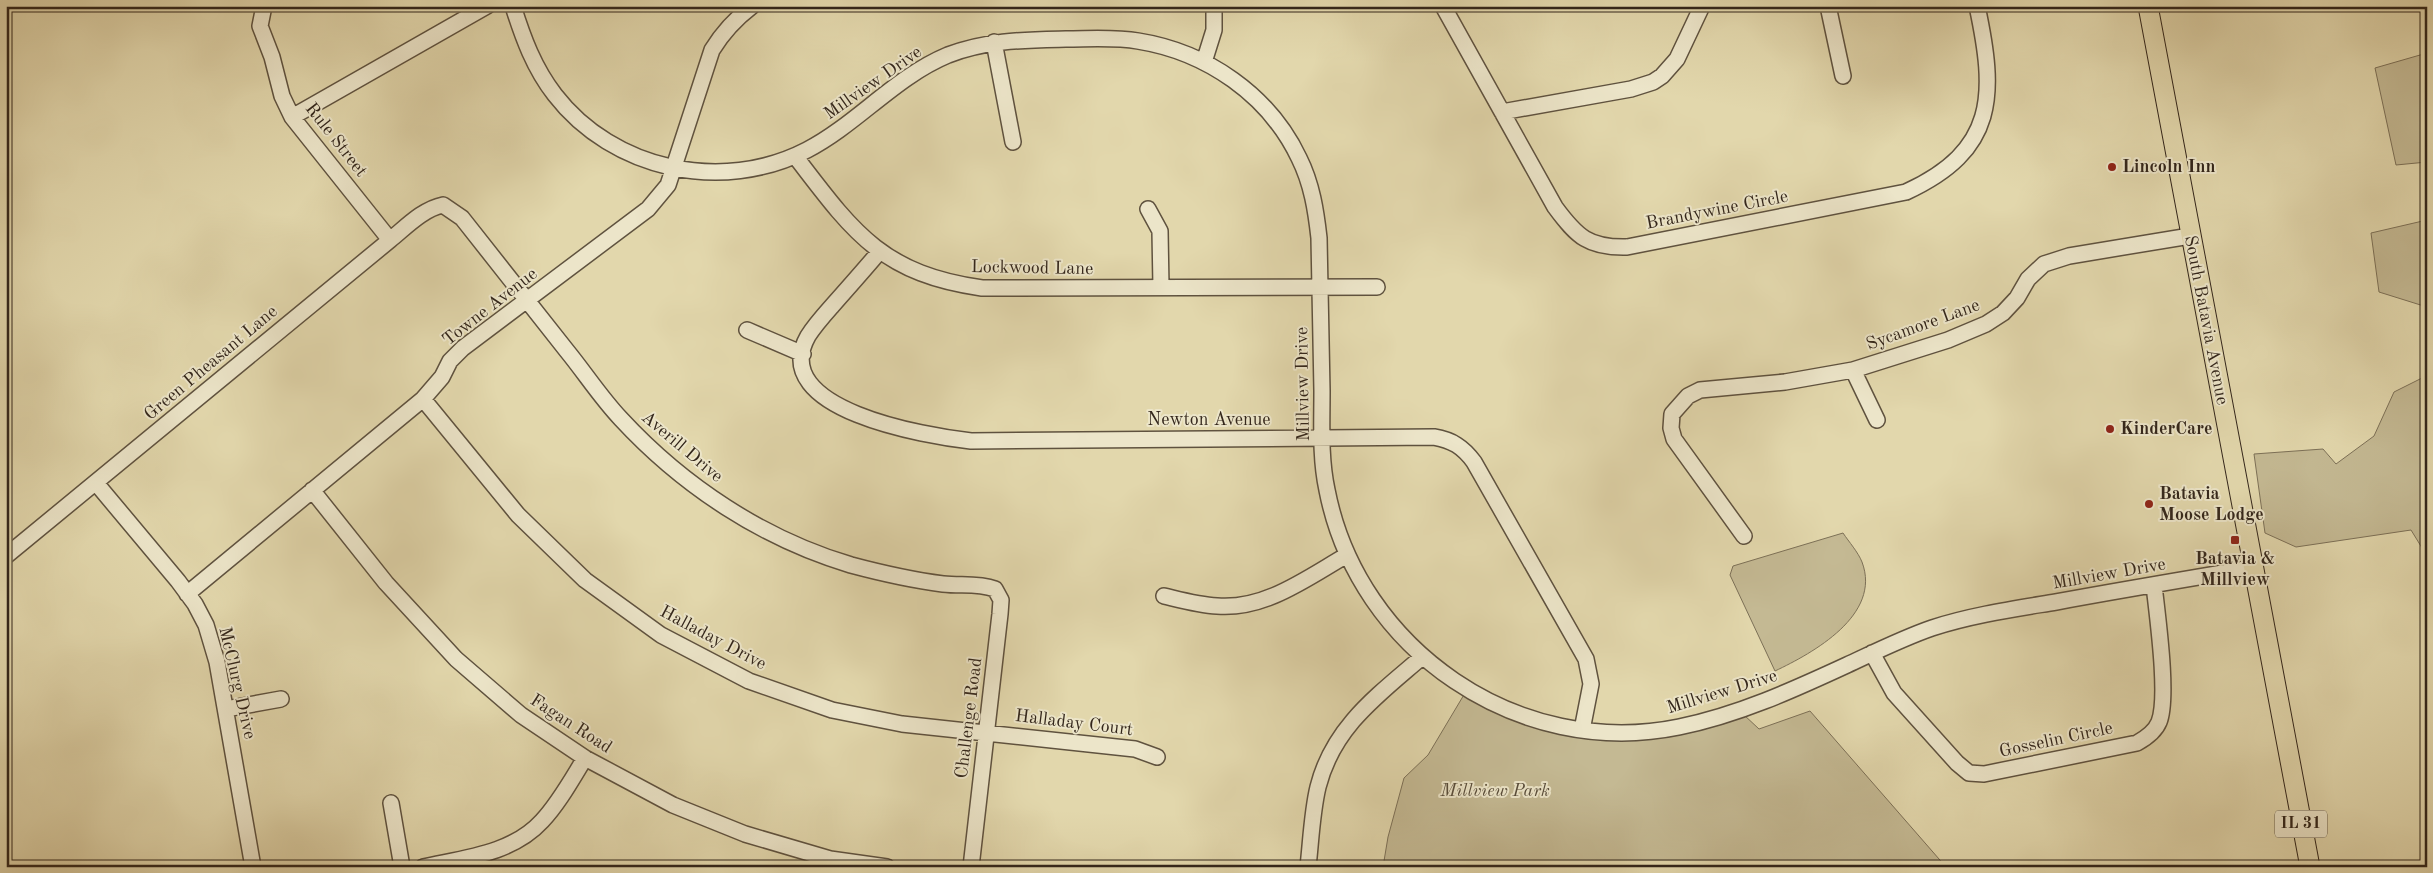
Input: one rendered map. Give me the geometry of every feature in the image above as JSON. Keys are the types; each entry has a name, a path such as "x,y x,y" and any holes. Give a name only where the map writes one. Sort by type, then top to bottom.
{"main road":[{"name":"South Batavia Avenue","path":"2148,6 2252,568 2310,867"}],"street":[{"name":"Rule Street","path":"264,6 260,26 272,56 282,96 292,117 390,240"},
{"path":"292,117 487,6"},
{"name":"Millview Drive","path":"513,6 534,61 555,95 573,115 604,140 622,150 674,169 727,173 750,170 796,156 822,142 924,68 947,56 994,42 1136,40 1173,49 1204,62 1234,80 1260,104 1282,129 1299,158 1315,205 1319,238 1322,438 1326,490 1347,556 1378,609 1394,629 1445,677 1496,705 1539,722 1582,730 1626,733 1653,731 1699,722 1789,691 1901,639 1958,621 2252,568"},
{"name":"Towne Avenue","path":"187,594 423,399 442,377 450,362 463,348 648,209 668,185 712,50 730,25 752,6"},
{"path":"1204,62 1214,30 1214,6"},
{"name":"Brandywine Circle","path":"1443,6 1555,207 1568,225 1584,239 1605,248 1628,247 1906,192 1931,181 1953,164 1974,140 1983,120 1988,75 1978,6"},
{"path":"1502,112 1631,89 1653,82 1662,76 1678,59 1702,6"},
{"path":"1828,6 1843,76"},
{"path":"994,42 1013,142"},
{"name":"Lockwood Lane","path":"796,156 840,215 880,251 904,266 929,277 954,284 982,288 1377,287"},
{"name":"Green Pheasant Lane","path":"6,556 390,240 426,212 434,207 443,205"},
{"name":"Averill Drive","path":"443,205 462,218 620,418 689,482 729,509 801,546 850,564 897,576 944,584 983,585"},
{"path":"1148,209 1160,231 1161,287"},
{"name":"Sycamore Lane","path":"1744,536 1674,439 1671,428 1672,414 1688,396 1700,390 1785,382 1853,370 1948,340 1986,324 2003,313 2017,298 2028,279 2044,264 2069,256 2190,236"},
{"path":"747,330 802,354 808,337 818,323 880,251"},
{"name":"Newton Avenue","path":"802,354 803,367 807,379 828,400 869,419 906,431 938,437 971,441 1434,437 1447,439 1468,453 1586,659 1591,684 1582,730"},
{"path":"1853,370 1877,420"},
{"name":"Halladay Drive","path":"423,399 518,515 585,580 661,636 748,681 832,710 902,724 986,731"},
{"name":"McClurg Drive","path":"96,483 187,594 206,625 217,662 253,867"},
{"name":"Fagan Road","path":"312,490 386,583 456,659 521,715 585,758 682,808 745,834 830,863 887,867"},
{"path":"1164,596 1218,606 1256,602 1279,594 1347,556"},
{"name":"Challenge Road","path":"971,867 1001,600 995,588 983,585"},
{"name":"Gosselin Circle","path":"1872,653 1894,693 1957,763 1969,773 1984,774 2137,742 2154,731 2162,712 2160,641 2154,585"},
{"path":"1308,867 1318,788 1333,748 1346,727 1365,706 1422,657"},
{"path":"226,709 280,699"},
{"name":"Halladay Court","path":"986,731 1135,749 1157,756"},
{"path":"423,867 483,854 516,842 541,823 551,812 585,758"},
{"path":"391,803 402,867"}],"green space":[{"path":"2427,53 2427,162 2396,165 2375,68"},
{"path":"2427,220 2427,307 2379,292 2371,233"},
{"path":"2427,369 2427,556 2411,530 2296,547 2265,533 2254,454 2323,449 2336,464 2374,436 2394,392 2424,377"},
{"path":"1843,533 1862,562 1866,581 1862,599 1853,615 1840,630 1807,654 1775,671 1730,575 1733,566"},
{"name":"Millview Park","path":"1465,693 1538,725 1569,734 1604,738 1644,735 1743,714 1759,729 1810,711 1946,867 1383,867 1388,837 1404,778 1428,755"}],"place":[{"name":"Lincoln Inn","path":"2112,167"},
{"name":"KinderCare","path":"2110,429"},
{"name":"Batavia Moose Lodge","path":"2149,504"},
{"name":"Batavia & Millview","path":"2235,540"}]}
